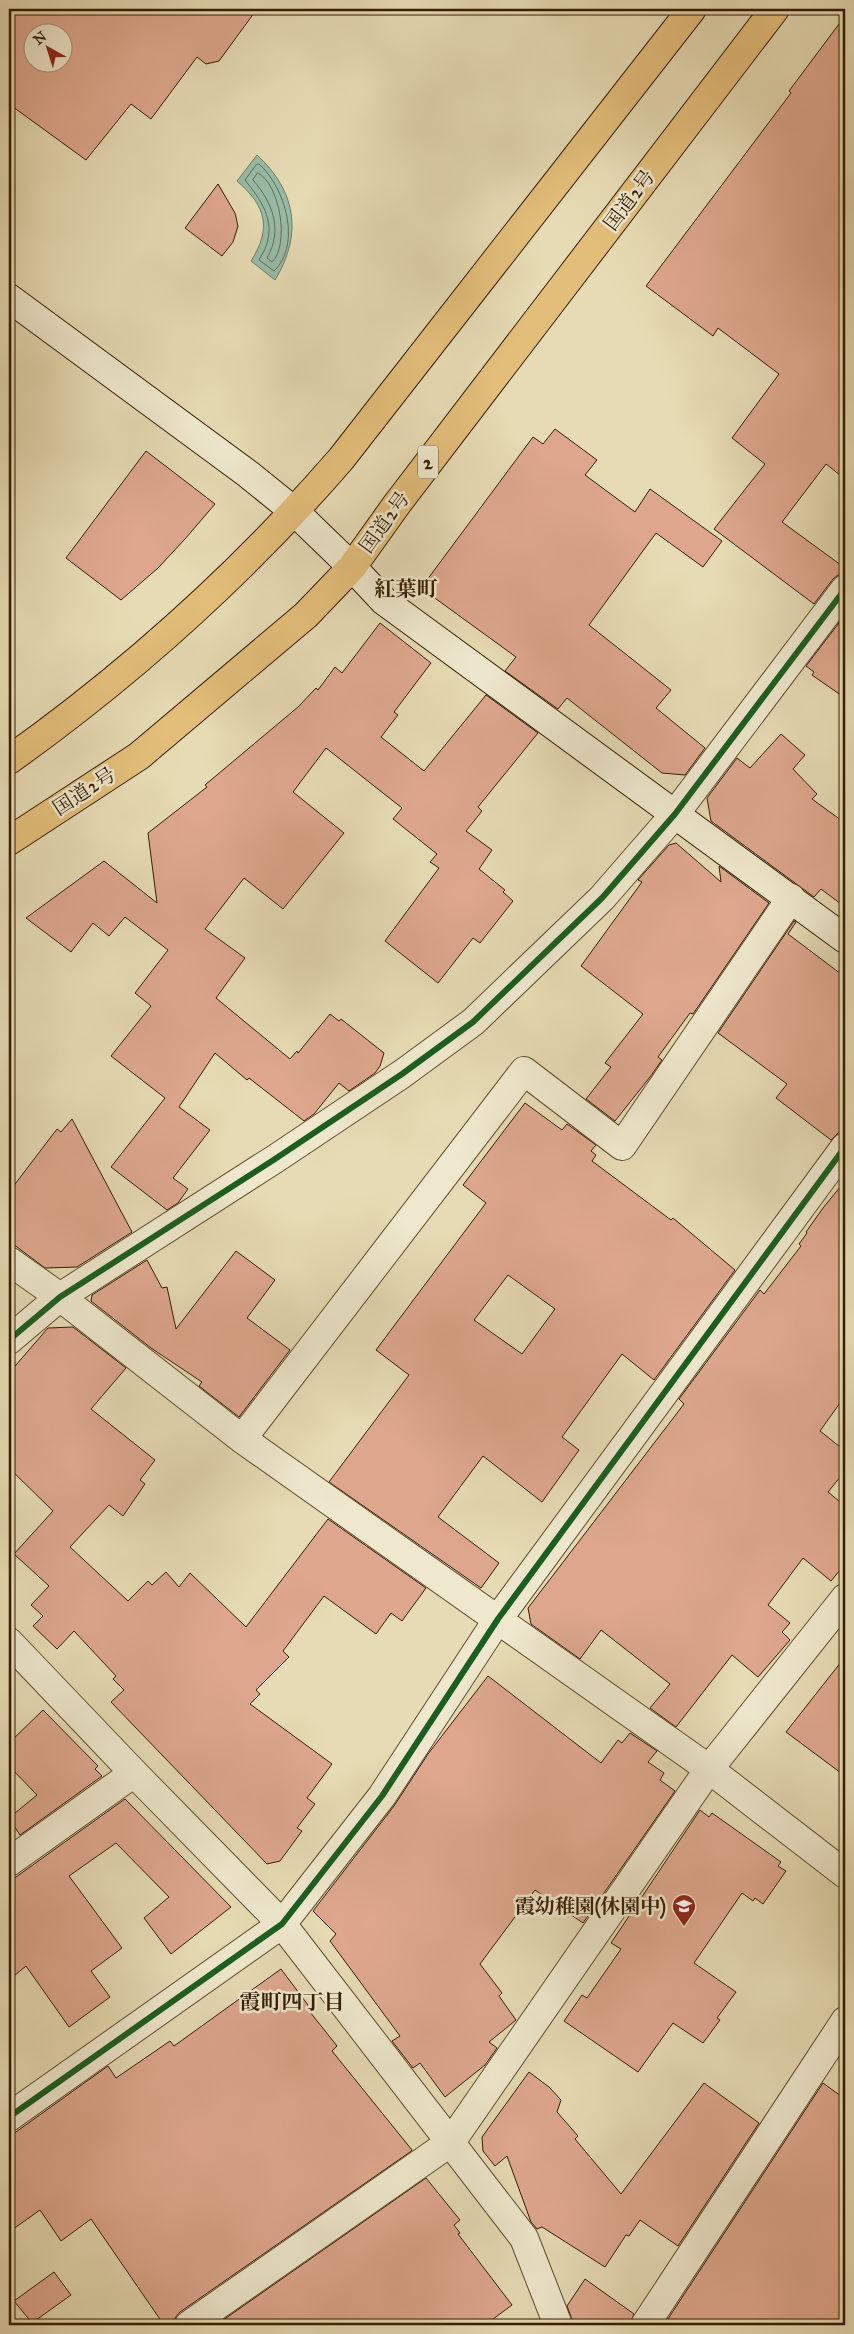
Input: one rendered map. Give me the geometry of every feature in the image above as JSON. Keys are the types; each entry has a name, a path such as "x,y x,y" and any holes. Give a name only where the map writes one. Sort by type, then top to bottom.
{"highway":[{"path":"9,760 66,719 158,643 295,512 347,451 692,9"},
{"name":"国道2号","path":"9,841 139,756 306,615 352,567 397,504 774,9"}],"street":[{"path":"9,298 248,474 295,512 384,601 845,939"},
{"path":"9,1340 60,1297 283,1154 402,1074 473,1022 602,898 675,814 845,589"},
{"path":"242,1439 524,1071 622,1146 791,898"},
{"path":"9,2117 282,1924 382,1796 498,1620 845,1147"},
{"path":"9,1261 60,1297 242,1439 709,1769 845,1874"},
{"path":"190,2325 451,2142 709,1769 845,1598"},
{"path":"9,1642 134,1774 282,1924 524,2238 558,2325"},
{"path":"9,1862 134,1774"},
{"path":"645,2325 845,2021"}],"water":[{"path":"257,155 280,183 287,198 291,214 292,230 289,246 284,263 275,280 251,261 262,238 263,218 254,199 237,181"}],"building":[{"path":"9,9 257,9 219,61 206,64 197,57 151,119 131,104 86,160 9,104"},
{"path":"845,16 845,479 826,464 782,522 845,568 845,574 838,575 833,579 814,604 714,529 765,464 732,438 779,374 718,328 713,336 646,286 791,93 789,91"},
{"path":"218,184 235,213 238,226 233,242 222,256 185,228"},
{"path":"555,429 597,460 585,475 635,512 650,489 722,541 703,567 656,533 589,625 671,690 656,708 705,748 685,775 662,773 567,698 558,709 505,671 516,657 421,588 533,437 543,444"},
{"path":"146,451 215,504 158,568 121,600 66,558"},
{"path":"845,615 845,698 812,675 814,672 806,666"},
{"path":"380,623 431,663 394,712 398,715 381,737 424,771 486,695 538,733 478,807 482,811 466,831 492,850 479,869 505,890 503,892 513,901 480,943 473,938 438,983 385,941 439,868 430,862 437,854 393,819 402,808 326,748 293,792 344,833 283,909 244,878 205,929 245,958 216,998 290,1059 297,1051 298,1053 330,1014 339,1021 341,1019 384,1053 380,1066 375,1073 349,1091 339,1083 314,1114 304,1121 249,1078 247,1080 215,1053 179,1107 210,1130 173,1178 188,1189 178,1203 167,1210 111,1167 165,1098 111,1056 151,1006 135,993 168,950 125,917 109,936 93,923 71,952 26,918 104,861 157,903 148,833 207,787 205,785 298,707 316,688 318,690 335,667 342,673"},
{"path":"781,734 805,755 793,769 817,794 812,799 845,823 845,907 821,889 814,897 711,821 707,798 737,758 750,768"},
{"path":"676,843 721,882 719,866 769,903 693,1014 690,1013 658,1057 662,1060 650,1077 615,1121 586,1099 611,1067 605,1063 643,1014 581,966 642,882 638,880 669,845"},
{"path":"794,921 796,922 788,934 845,977 845,1132 838,1133 831,1140 776,1098 787,1084 718,1033"},
{"path":"525,1103 562,1130 567,1124 596,1145 591,1151 596,1155 592,1161 671,1220 673,1218 735,1270 654,1380 622,1354 562,1437 579,1450 542,1502 483,1456 438,1517 499,1563 481,1588 329,1482 409,1375 376,1350 486,1203 463,1185","holes":["508,1275 555,1309 522,1354 474,1320"]},
{"path":"72,1119 132,1232 77,1267 45,1268 9,1241 9,1192 57,1129 61,1132"},
{"path":"845,1181 845,1396 820,1431 845,1451 845,1471 828,1492 845,1506 845,1564 831,1581 803,1558 768,1605 790,1623 782,1632 790,1640 758,1677 732,1655 676,1727 650,1708 670,1684 601,1630 580,1659 531,1624 528,1608 684,1404 679,1399 760,1290 764,1294 801,1246 799,1244 806,1232"},
{"path":"236,1251 275,1280 247,1318 290,1350 239,1417 199,1386 202,1382 151,1348 91,1301 92,1295 147,1260 162,1288 167,1287 176,1329"},
{"path":"73,1327 126,1368 91,1409 155,1460 140,1480 145,1484 123,1516 109,1505 70,1547 128,1601 148,1581 152,1585 166,1572 179,1587 190,1573 246,1627 328,1519 426,1588 402,1621 391,1613 376,1634 324,1596 283,1651 289,1657 256,1690 260,1694 250,1704 332,1764 307,1798 315,1804 297,1828 302,1831 280,1861 267,1864 111,1702 124,1690 113,1679 116,1676 74,1631 57,1649 33,1626 43,1616 31,1605 49,1586 14,1554 53,1511 9,1468 9,1373 48,1328"},
{"path":"845,1657 845,1776 786,1732"},
{"path":"488,1676 601,1763 618,1740 622,1743 630,1733 657,1751 648,1762 664,1773 660,1780 675,1791 583,1923 535,1890 480,1964 502,1993 499,1996 516,2020 489,2042 497,2048 485,2065 445,2097 420,2063 413,2068 392,2041 400,2036 330,1941 336,1934 313,1911 394,1806 428,1754"},
{"path":"43,1710 98,1766 95,1769 102,1776 20,1835 9,1818 37,1795 9,1766 9,1743"},
{"path":"125,1799 231,1907 171,1954 144,1918 169,1897 116,1843 69,1876 122,1948 91,1971 110,1997 69,2027 26,1966 9,1980 9,1882"},
{"path":"700,1810 709,1817 712,1813 781,1862 778,1866 786,1871 763,1904 755,1898 753,1901 742,1893 694,1963 736,1992 717,2018 720,2020 703,2043 673,2023 638,2072 564,2021 582,1995 587,1998 621,1949 611,1943"},
{"path":"281,1969 308,2005 306,2007 337,2046 332,2051 412,2150 410,2152 180,2312 175,2318 174,2325 164,2325 91,2219 61,2241 40,2210 9,2232 9,2137 108,2066 116,2078 170,2041 174,2046"},
{"path":"529,2072 549,2087 561,2100 557,2112 578,2136 575,2139 621,2194 704,2083 759,2123 678,2246 640,2220 629,2236 626,2235 605,2267 542,2227 537,2229 531,2222 507,2156 495,2166 483,2151 482,2137"},
{"path":"823,2083 845,2099 845,2325 664,2325"},
{"path":"426,2178 460,2220 454,2225 460,2233 458,2234 512,2305 485,2325 216,2325"},
{"path":"54,2272 71,2295 32,2323 14,2301"},
{"path":"585,2279 634,2314 630,2325 574,2325 567,2306"}],"cycle path":[{"path":"9,1340 60,1297 275,1159 402,1074 473,1022 602,898 675,814 845,589"},
{"path":"9,2117 282,1924 382,1796 498,1619 845,1147"}],"place":[{"name":"霞幼稚園(休園中)","path":"684,1927"}],"district":[{"name":"紅葉町","path":"406,589"},
{"name":"霞町四丁目","path":"292,2002"}]}
